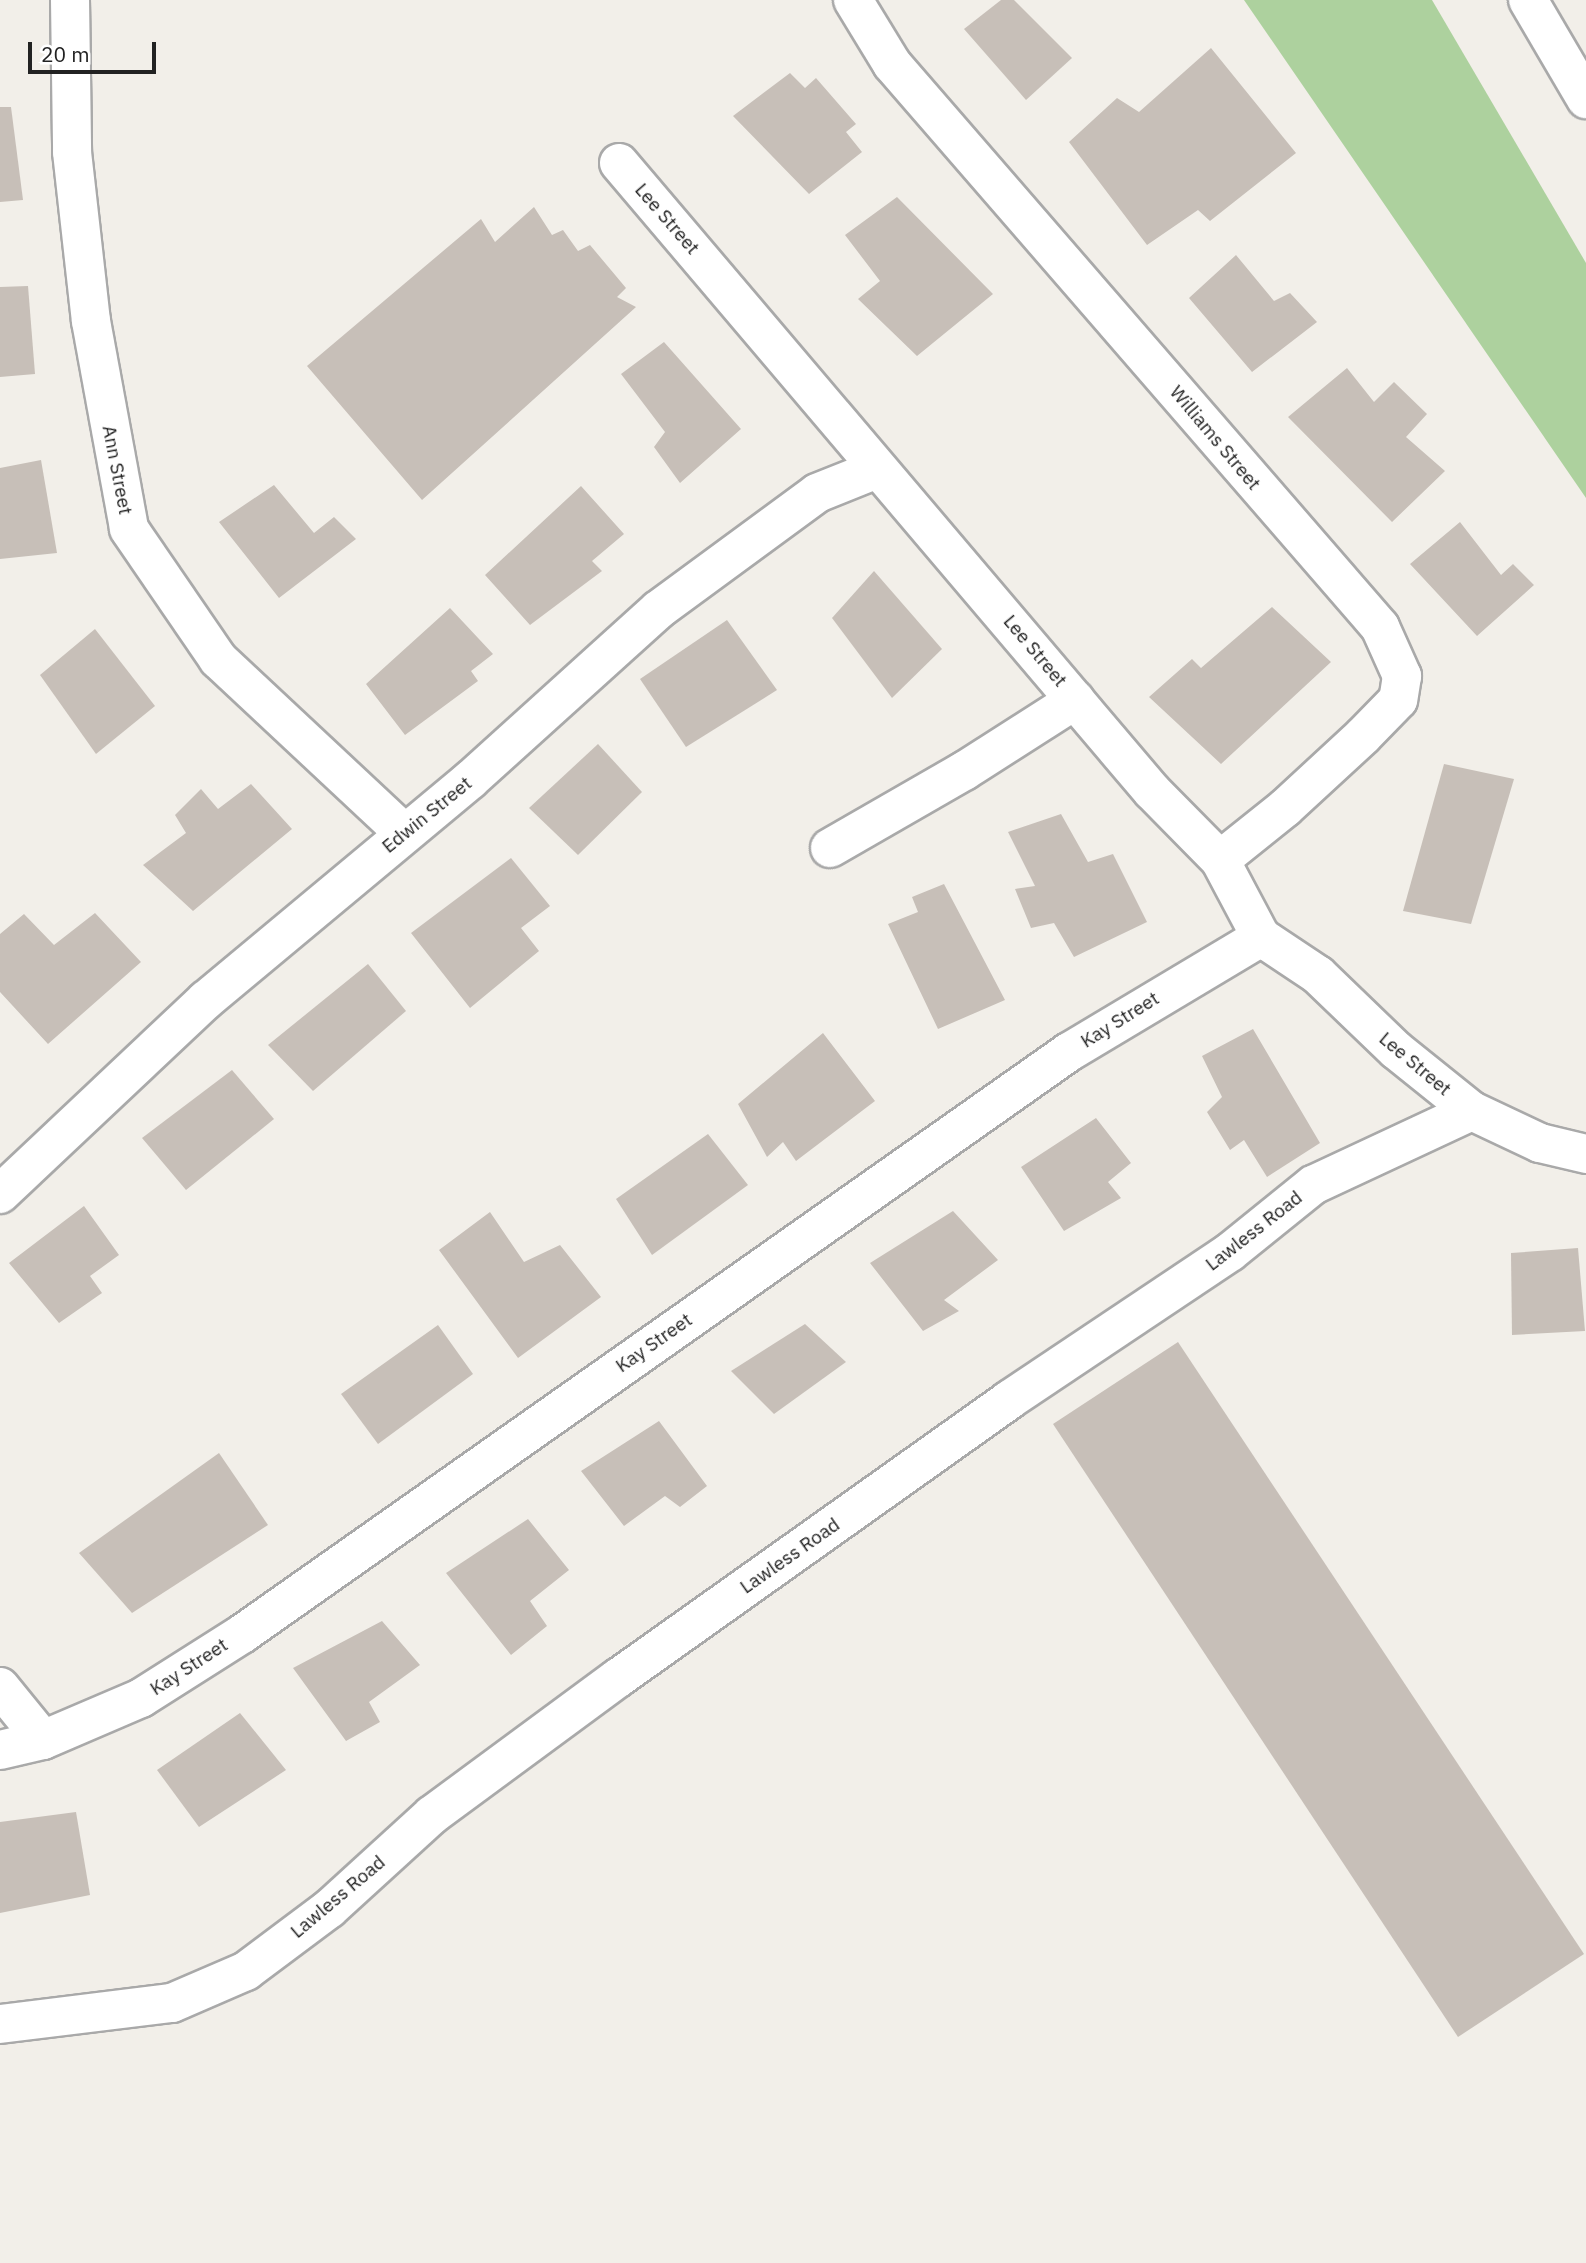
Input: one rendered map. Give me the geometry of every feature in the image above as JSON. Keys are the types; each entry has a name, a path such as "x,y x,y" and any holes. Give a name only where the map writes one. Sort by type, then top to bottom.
{"street":[{"name":"Ann Street","path":"70,0 72,152 91,321 129,529 218,659 404,832"},
{"name":"Williams Street","path":"853,0 892,64 1380,627 1402,676 1398,700 1363,736 1285,808 1220,860"},
{"path":"1528,0 1586,99"},
{"name":"Lee Street","path":"619,163 1152,791 1220,860 1261,937 1318,975 1396,1050 1472,1111"},
{"name":"Edwin Street","path":"0,1194 206,1000 404,832 470,780 658,610 817,493 877,468"},
{"path":"830,848 964,772 1075,700"},
{"name":"Kay Street","path":"0,1750 43,1740 141,1698 242,1634 1069,1052 1261,937"},
{"path":"1472,1111 1540,1143 1586,1154"},
{"name":"Lawless Road","path":"0,2024 172,2003 246,1970 329,1909 432,1815 618,1678 1009,1400 1230,1252 1313,1185 1472,1111"},
{"path":"0,1687 43,1740"}],"green space":[{"path":"1244,0 1432,0 1586,263 1586,498"}],"building":[{"path":"1001,0 1014,0 1072,58 1026,100 964,29"},
{"path":"1211,48 1296,153 1210,221 1198,210 1147,245 1069,142 1117,98 1139,112"},
{"path":"790,73 805,88 816,78 856,124 846,132 862,152 809,194 733,116"},
{"path":"0,107 11,107 23,200 0,202"},
{"path":"897,197 993,294 917,356 858,299 880,281 845,235"},
{"path":"534,207 552,235 563,230 578,251 590,245 626,288 617,297 636,307 422,500 307,366 481,219 495,242"},
{"path":"1236,255 1274,301 1290,293 1317,322 1252,372 1189,298"},
{"path":"28,286 35,374 0,377 0,287"},
{"path":"664,342 741,429 680,483 654,447 665,432 621,374"},
{"path":"1347,368 1374,402 1394,382 1427,414 1406,437 1445,471 1392,522 1288,417"},
{"path":"41,460 57,553 0,559 0,468"},
{"path":"274,485 314,533 334,517 356,539 279,598 219,522"},
{"path":"581,486 624,534 592,561 602,571 530,625 485,575"},
{"path":"1460,522 1501,575 1513,564 1534,585 1477,636 1410,564"},
{"path":"874,571 942,649 892,698 832,618"},
{"path":"1272,607 1331,662 1221,764 1149,697 1192,659 1201,668"},
{"path":"450,608 493,654 471,671 478,681 405,735 366,684"},
{"path":"727,620 777,690 686,747 640,679"},
{"path":"95,629 155,706 96,754 40,675"},
{"path":"598,744 642,792 578,855 529,808"},
{"path":"1444,764 1514,779 1471,924 1403,911"},
{"path":"251,784 292,829 193,911 143,865 186,833 175,815 201,789 218,809"},
{"path":"1061,814 1088,862 1113,854 1147,922 1074,957 1054,923 1031,928 1015,889 1035,886 1008,832"},
{"path":"511,858 550,906 521,928 539,951 470,1008 411,933"},
{"path":"944,884 1005,1000 938,1029 888,924 918,912 912,897"},
{"path":"95,913 141,962 48,1044 0,992 0,934 24,914 54,945"},
{"path":"368,964 406,1011 313,1091 268,1045"},
{"path":"1253,1029 1320,1143 1267,1177 1244,1140 1230,1150 1207,1112 1222,1097 1202,1056"},
{"path":"823,1033 875,1101 796,1161 783,1142 767,1157 738,1104"},
{"path":"232,1070 274,1119 186,1190 142,1138"},
{"path":"1096,1118 1131,1163 1108,1182 1121,1198 1064,1231 1021,1167"},
{"path":"708,1134 748,1185 652,1255 616,1199"},
{"path":"84,1206 119,1255 90,1276 102,1293 59,1323 9,1263"},
{"path":"953,1211 998,1260 944,1300 959,1311 923,1331 870,1263"},
{"path":"490,1212 524,1262 560,1245 601,1297 518,1358 439,1250"},
{"path":"1578,1248 1585,1331 1512,1335 1511,1253"},
{"path":"805,1324 846,1362 774,1414 731,1371"},
{"path":"438,1325 473,1374 378,1444 341,1394"},
{"path":"1178,1342 1584,1954 1458,2037 1053,1424"},
{"path":"659,1421 707,1486 680,1507 665,1496 624,1526 581,1471"},
{"path":"219,1453 268,1525 132,1613 79,1553"},
{"path":"528,1519 569,1570 530,1601 547,1626 511,1655 446,1573"},
{"path":"382,1621 420,1665 369,1702 380,1722 346,1741 293,1668"},
{"path":"240,1713 286,1770 199,1827 157,1770"},
{"path":"76,1812 90,1895 0,1913 0,1822"}]}
